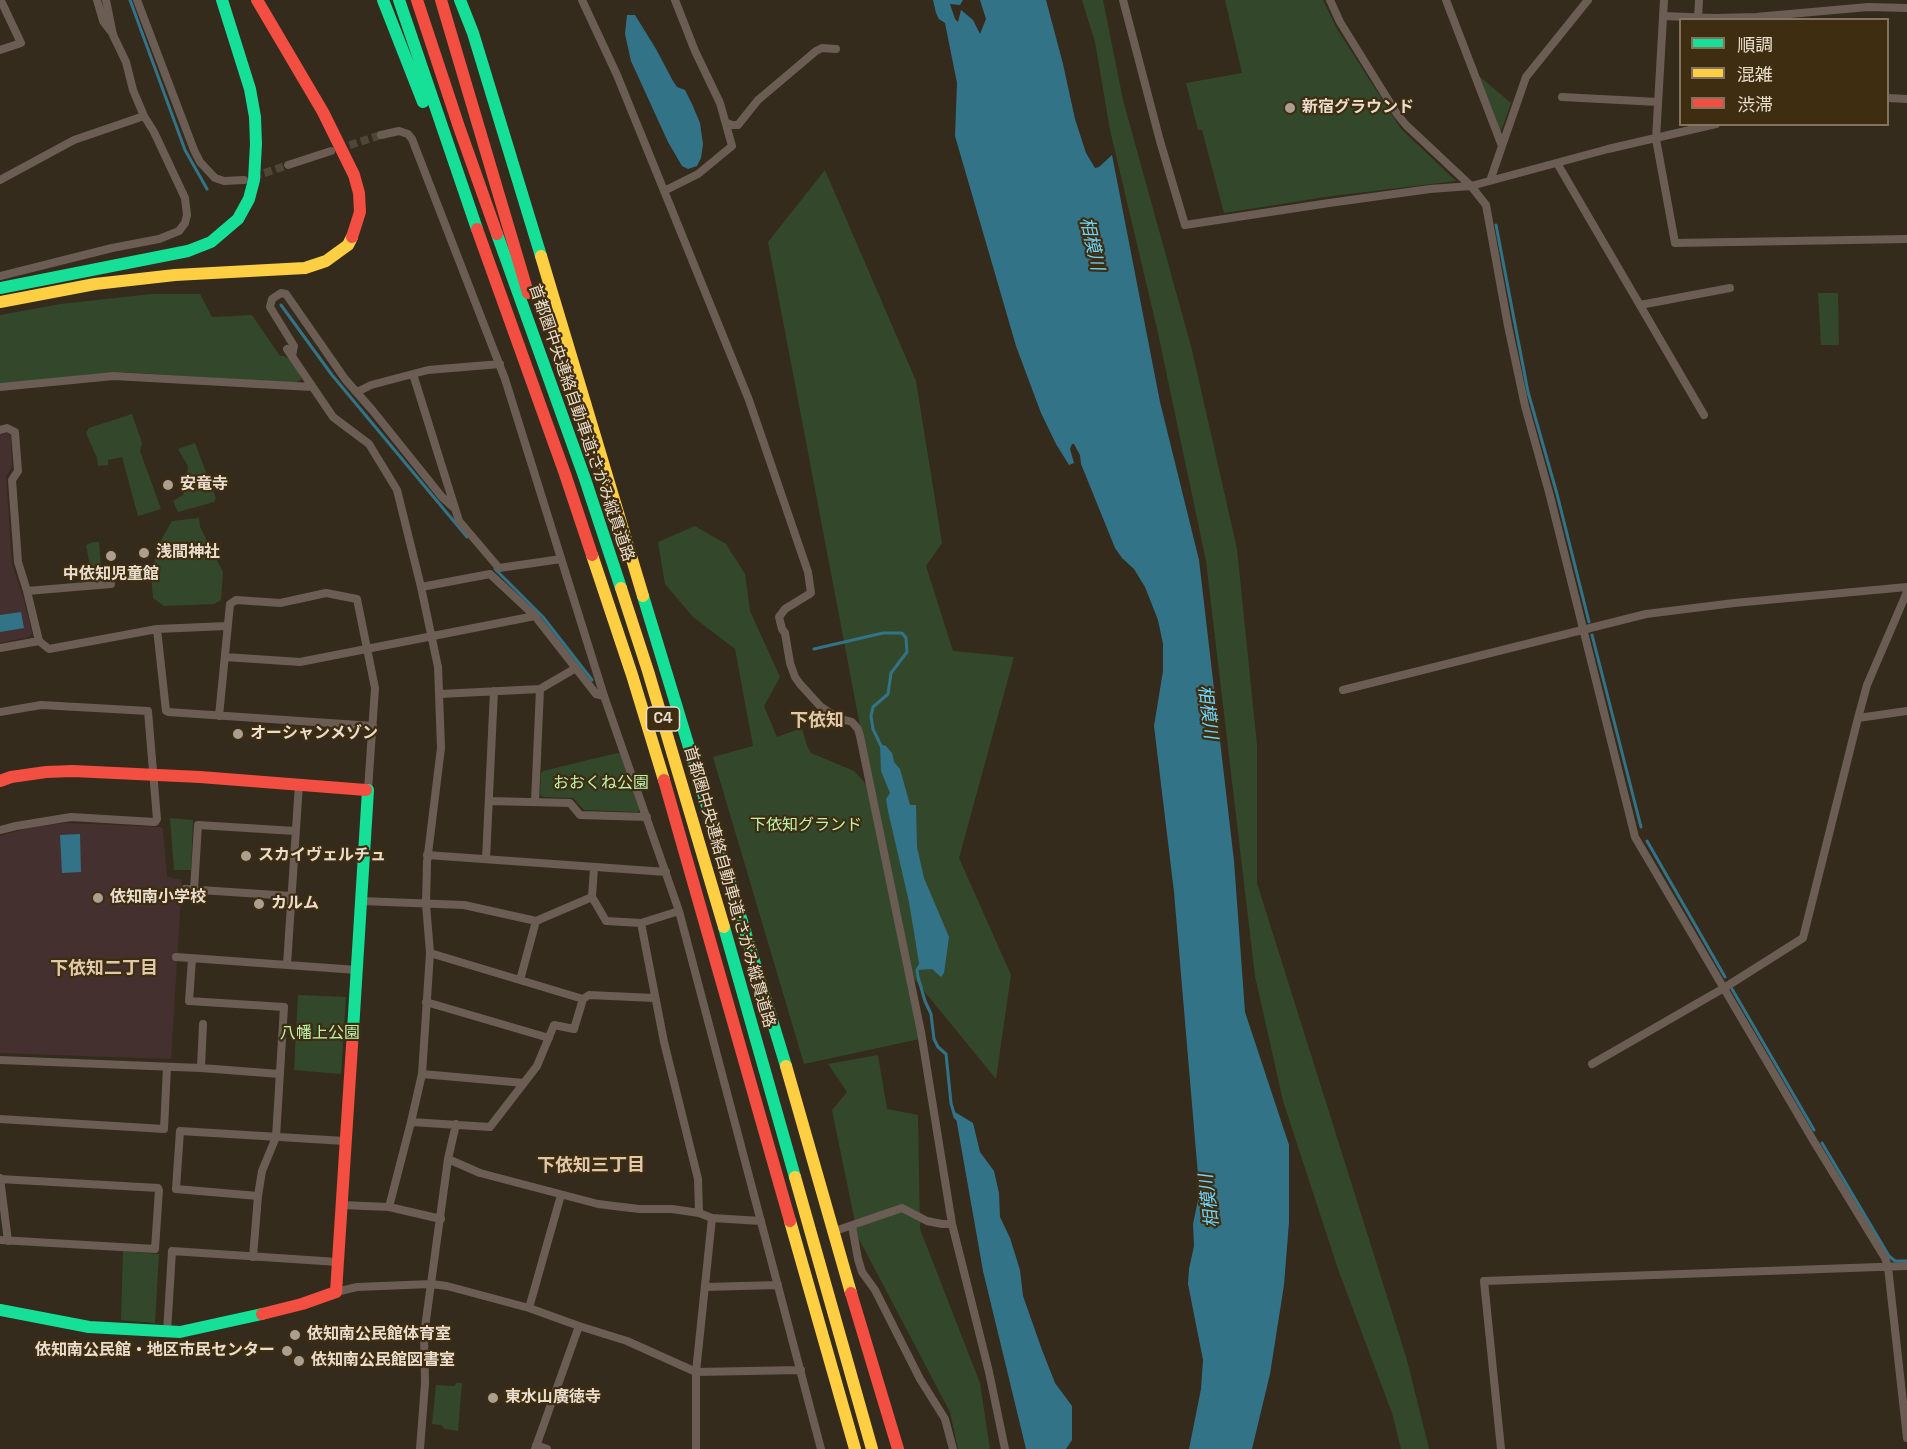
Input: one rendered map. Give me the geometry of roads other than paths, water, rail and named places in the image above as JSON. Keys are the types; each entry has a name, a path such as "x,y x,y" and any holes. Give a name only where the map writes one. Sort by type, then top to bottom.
{"main road":[{"path":"0,288 188,251 221,236 238,219 249,199 254,180 255,117 250,89 222,0"},
{"path":"0,302 95,284 175,274 305,268 326,261 348,245 356,229 360,212 359,193 354,175 323,112 257,0"},
{"path":"383,0 423,102 475,223"},
{"name":"首都圏中央連絡自動車道;さがみ縦貫道路","path":"399,0 475,223 565,474 663,774 855,1449"},
{"name":"首都圏中央連絡自動車道;さがみ縦貫道路","path":"417,0 459,127 585,479 678,770 873,1449"},
{"path":"441,0 585,479"},
{"path":"460,0 476,44 787,1070 832,1232 898,1449"},
{"path":"0,780 46,772 73,771 368,790 336,1292 302,1304 191,1331 167,1332 89,1327 0,1310"}],"street":[{"path":"97,0 103,21 114,34"},
{"path":"0,276 101,250 159,239 179,231 185,223 187,215 185,198 133,90 126,62 114,34 106,0"},
{"path":"138,0 200,162 215,178 224,181 244,180"},
{"path":"582,0 617,75 749,400 808,572 811,592 785,609 779,617 795,677 820,706 852,722 861,736 921,1032 952,1224 1005,1449"},
{"path":"664,190 698,174 732,146 720,103 695,51 675,0"},
{"path":"1124,0 1160,141 1185,225 1430,189 1471,186 1608,149 1708,126"},
{"path":"1330,0 1340,22 1406,126 1471,186 1486,205 1508,326 1526,406 1635,837 1885,1258 1888,1267 1907,1438"},
{"path":"1446,0 1502,146"},
{"path":"1490,181 1526,77 1588,0"},
{"path":"1664,0 1656,139 1676,243 1907,238"},
{"path":"1698,18 1700,0"},
{"path":"0,4 2,3 21,43 0,50"},
{"path":"1663,16 1756,17 1868,6 1907,8"},
{"path":"727,123 732,126 738,125 758,100 816,51 822,48 836,49"},
{"path":"1562,97 1658,102"},
{"path":"1889,98 1907,99"},
{"path":"0,179 74,140 144,116"},
{"path":"381,135 399,131 408,134 412,139 500,364 604,696 679,911 821,1449"},
{"path":"288,165 331,151"},
{"path":"1557,164 1704,416"},
{"path":"1641,305 1730,288"},
{"path":"389,1207 422,1074 430,953 426,904 427,855 441,748 438,667 422,587 397,490 369,444 333,417 289,353 294,346 270,307 272,299 281,293 286,294 345,379 442,497 453,507"},
{"path":"357,392 371,385 428,370 500,364"},
{"path":"413,374 459,522 499,568 561,559"},
{"path":"0,387 114,376 312,387"},
{"path":"0,430 7,428 15,432 18,471 12,480 18,562 39,641 49,649 157,629 227,626"},
{"path":"422,587 490,574 535,616 596,694 604,696"},
{"path":"27,591 111,584"},
{"path":"1344,690 1584,629 1657,613 1734,603 1907,587"},
{"path":"219,716 230,604 236,600 280,603 326,592 357,599 375,688 368,790"},
{"path":"1592,1064 1725,988 1803,938 1867,685 1907,592"},
{"path":"225,657 300,662 535,616"},
{"path":"157,629 166,711 168,712 373,726"},
{"path":"0,648 39,641"},
{"path":"440,694 540,689 576,668"},
{"path":"535,802 540,689"},
{"path":"486,859 494,691"},
{"path":"0,712 41,705 148,711 157,819 155,822 71,817 0,830"},
{"path":"1858,718 1907,711"},
{"path":"287,965 299,784"},
{"path":"489,801 570,803 580,815 647,818"},
{"path":"291,896 190,889 198,825 295,831"},
{"path":"427,855 666,872"},
{"path":"594,867 592,897 606,921 641,923 679,911"},
{"path":"361,901 464,905 536,921 592,897"},
{"path":"520,980 536,921"},
{"path":"641,923 654,998 698,1179 699,1213"},
{"path":"430,953 583,999"},
{"path":"176,957 357,970"},
{"path":"192,959 189,1001 284,1007 276,1137 262,1171 253,1257"},
{"path":"411,1122 490,1127 537,1066 554,1025 574,1029 583,999 589,995 654,998"},
{"path":"426,1002 549,1038"},
{"path":"201,1068 203,1024"},
{"path":"0,1060 201,1068 280,1074"},
{"path":"0,1119 164,1129 166,1067"},
{"path":"422,1074 524,1083"},
{"path":"420,1449 425,1383 424,1335 448,1159 456,1124"},
{"path":"258,1196 176,1189 180,1131 345,1141"},
{"path":"448,1159 480,1173 598,1204 639,1209 672,1209 699,1213 712,1218 761,1221"},
{"path":"0,1178 158,1188 155,1249 4,1240 0,1178"},
{"path":"529,1308 561,1195"},
{"path":"342,1205 389,1207 441,1219"},
{"path":"832,1232 902,1208 927,1221 952,1224"},
{"path":"696,1449 696,1372 712,1218"},
{"path":"852,1226 862,1272 875,1290 920,1379 945,1419 953,1449"},
{"path":"167,1332 172,1251 338,1262"},
{"path":"1501,1449 1484,1281 1907,1266"},
{"path":"336,1292 357,1287 430,1284 447,1286 529,1308 627,1341 696,1372 801,1370"},
{"path":"705,1287 778,1285"},
{"path":"548,1449 535,1447 579,1326"}],"water":[{"name":"相模川","path":"933,0 963,0 960,5 950,4 955,19 958,22 961,10 973,20 980,34 986,19 980,0 1046,0 1075,119 1086,153 1095,168 1112,155 1160,402 1199,560 1234,861 1245,1012 1289,1145 1289,1222 1284,1285 1270,1374 1252,1449 1189,1449 1201,1389 1203,1360 1188,1284 1194,1246 1193,1224 1198,1200 1198,1175 1174,892 1154,726 1163,671 1163,644 1158,620 1145,587 1134,569 1115,548 1074,444 1070,449 1074,463 1069,465 1056,444 1041,413 1016,346 955,136 957,83 945,23 939,19"},
{"path":"627,15 635,15 673,81 677,87 685,90 692,104 700,123 703,144 697,166 688,169 682,166 668,142 631,61 625,34"},
{"path":"21,612 24,628 0,632 0,615"},
{"path":"880,744 886,746 892,753 894,762 900,769 910,805 916,805 917,847 924,878 949,937 944,973 941,977 932,969 917,970 919,963 909,902 886,799 890,793 881,771"},
{"path":"80,834 81,872 62,873 60,835"},
{"path":"955,1112 973,1123 980,1152 994,1171 999,1193 1000,1217 1010,1238 1020,1270 1023,1296 1055,1383 1072,1406 1072,1440 1066,1449 1026,1449 983,1271"}],"waterway":[{"path":"130,0 185,150 207,189"},
{"path":"1496,225 1528,392 1557,494 1589,622"},
{"path":"281,305 332,375 467,537"},
{"path":"495,569 543,617 592,680"},
{"path":"814,649 883,633 902,633 906,638 907,652 891,673 888,694 873,707 871,716 873,729 882,748"},
{"path":"1592,635 1641,827"},
{"path":"1647,841 1725,977"},
{"path":"919,967 918,977 931,1014 934,1039 938,1047 946,1054 951,1103 957,1119"},
{"path":"1732,989 1814,1130"},
{"path":"1822,1143 1889,1256 1895,1261 1907,1261"}],"tunnel":[{"path":"338,149 381,135"},
{"path":"253,177 288,165"}],"place":[{"name":"新宿グラウンド","path":"1290,108"},
{"name":"安竜寺","path":"168,485"},
{"name":"浅間神社","path":"144,553"},
{"name":"中依知児童館","path":"111,556"},
{"name":"オーシャンメゾン","path":"238,734"},
{"name":"スカイヴェルチュ","path":"246,856"},
{"name":"依知南小学校","path":"98,898"},
{"name":"カルム","path":"259,904"},
{"name":"依知南公民館体育室","path":"295,1335"},
{"name":"依知南公民館・地区市民センター","path":"287,1351"},
{"name":"依知南公民館図書室","path":"299,1361"},
{"name":"東水山廣徳寺","path":"493,1398"}],"district":[{"name":"下依知","path":"817,721"},
{"name":"下依知二丁目","path":"104,969"},
{"name":"下依知三丁目","path":"591,1166"}],"park label":[{"name":"おおくね公園","path":"601,784"},
{"name":"下依知グランド","path":"806,826"},
{"name":"八幡上公園","path":"320,1034"}]}
